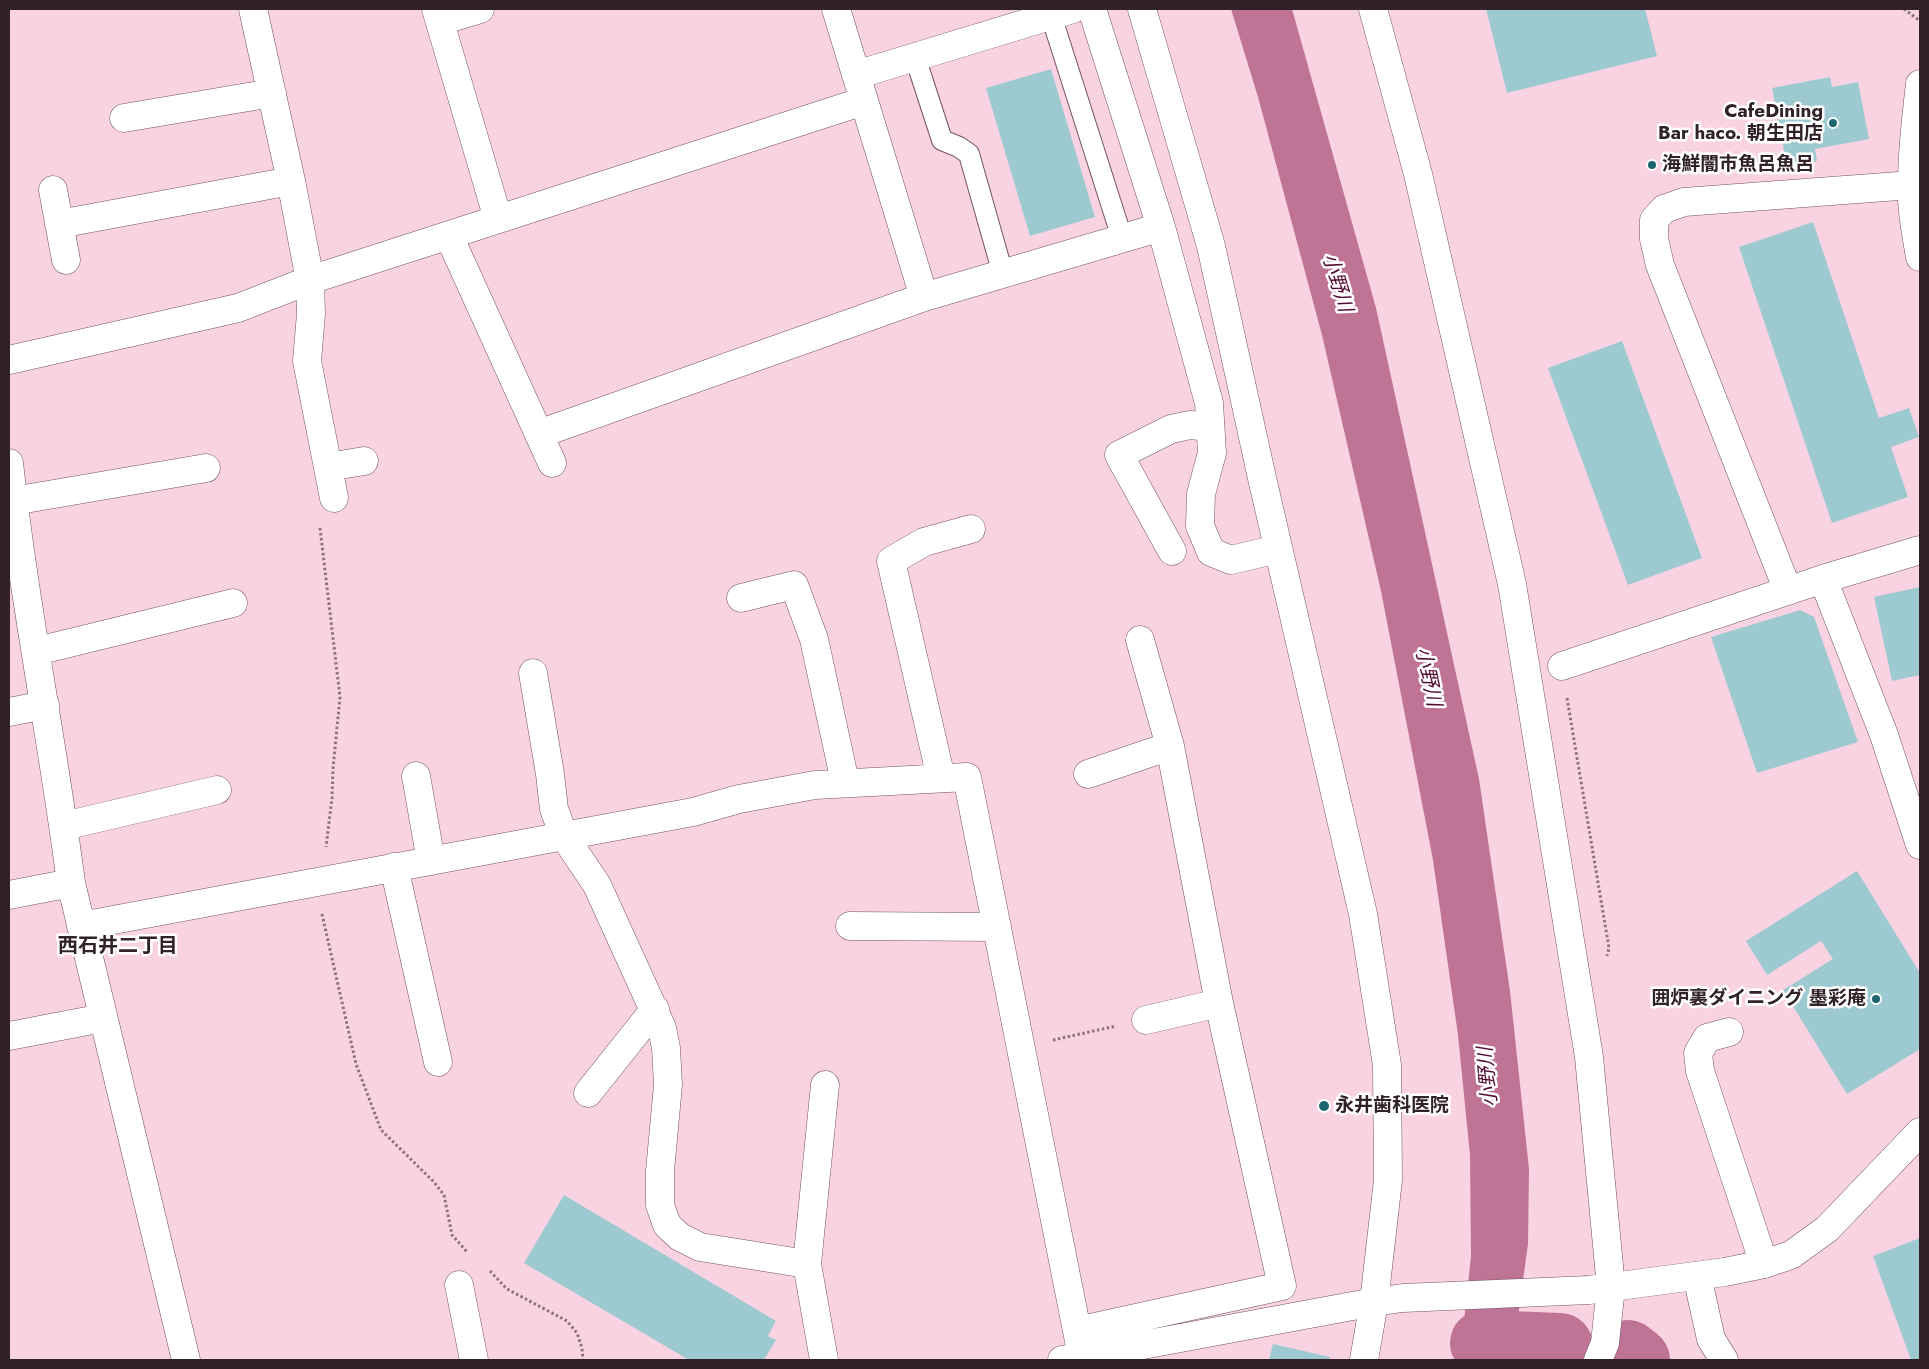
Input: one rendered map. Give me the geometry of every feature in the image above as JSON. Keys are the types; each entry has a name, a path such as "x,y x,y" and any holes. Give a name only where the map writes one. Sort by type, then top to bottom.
{"street":[{"path":"253,9 291,181 310,280 307,361 334,498"},
{"path":"480,9 438,15 498,220"},
{"path":"836,9 924,297"},
{"path":"1092,9 1161,227 1209,403 1212,453 1201,494 1200,526 1210,552 1231,560 1278,549"},
{"path":"1142,9 1211,246 1278,549 1363,914 1387,1065 1388,1180 1374,1302 1364,1360"},
{"path":"1373,9 1418,174 1512,584 1589,1057 1600,1289 1607,1354"},
{"path":"856,75 1058,11"},
{"path":"1920,84 1914,128 1912,186 1914,220 1920,257"},
{"path":"124,118 272,93"},
{"path":"9,360 238,308 310,280 864,101"},
{"path":"59,224 291,181"},
{"path":"1788,591 1660,265 1654,239 1654,220 1664,209 1684,202 1912,186"},
{"path":"53,190 66,260"},
{"path":"539,434 924,297 1161,227"},
{"path":"449,236 552,462"},
{"path":"1172,551 1119,454 1171,429 1190,425 1210,427"},
{"path":"328,467 364,461"},
{"path":"9,463 13,501 13,536 36,650 71,882 178,1359"},
{"path":"13,501 206,468"},
{"path":"941,778 891,561 924,542 971,529"},
{"path":"1562,666 1823,579 1920,550"},
{"path":"1823,579 1884,735 1920,845"},
{"path":"741,598 794,585 814,639 845,782"},
{"path":"36,650 233,603"},
{"path":"1074,1349 1282,1286 1218,1003 1170,746 1140,640"},
{"path":"532,673 550,774 554,809 564,836 598,885 662,1028 668,1076 660,1171 660,1205 667,1225 680,1237 700,1247 807,1264"},
{"path":"9,712 45,705"},
{"path":"1088,774 1170,746"},
{"path":"416,776 430,860"},
{"path":"81,926 693,812 749,797 815,784 967,777 1021,1048 1074,1349"},
{"path":"64,826 217,790"},
{"path":"394,867 438,1062"},
{"path":"9,895 71,882"},
{"path":"850,926 997,928"},
{"path":"1146,1020 1218,1003"},
{"path":"588,1093 655,1009"},
{"path":"9,1036 103,1018"},
{"path":"1729,1032 1707,1038 1698,1053 1700,1071 1764,1264"},
{"path":"824,1085 807,1264 824,1360"},
{"path":"1074,1349 1403,1298 1600,1289 1697,1276 1764,1264 1791,1255 1827,1229 1920,1132"},
{"path":"1697,1276 1711,1339 1724,1360"},
{"path":"459,1285 474,1360"}],"lane":[{"path":"1058,11 1122,238"},
{"path":"915,57 942,140 959,146 969,154 1003,274"}],"path":[{"path":"1904,9 1920,22"},
{"path":"1021,1048 1146,1020"}],"water":[{"name":"小野川","path":"1231,9 1292,9 1376,308 1479,779 1510,991 1529,1169 1528,1244 1512,1360 1460,1360 1471,1256 1470,1155 1458,1035 1433,860 1381,591 1322,335 1258,97"}],"building":[{"path":"1486,9 1645,9 1657,56 1507,93"},
{"path":"1051,69 1095,217 1030,236 986,88"},
{"path":"1830,77 1832,87 1858,82 1869,139 1815,149 1817,161 1787,166 1772,88"},
{"path":"1813,222 1879,418 1909,408 1919,437 1891,447 1908,497 1832,523 1739,247"},
{"path":"1622,341 1702,558 1628,585 1548,368"},
{"path":"1920,587 1920,675 1892,681 1874,597"},
{"path":"1800,610 1814,617 1858,742 1757,773 1711,637"},
{"path":"1857,871 1920,973 1920,1049 1847,1094 1783,990 1833,959 1821,941 1767,975 1746,941"},
{"path":"564,1195 776,1321 768,1336 776,1340 764,1360 689,1360 524,1263"},
{"path":"1920,1238 1920,1360 1911,1360 1873,1256"},
{"path":"1273,1344 1330,1357 1329,1360 1269,1360"}],"waterway":[{"path":"1483,1343 1560,1346"},
{"path":"1628,1353 1637,1360"}],"place":[{"name":"CafeDining Bar haco. 朝生田店","path":"1833,123"},
{"name":"海鮮闇市魚呂魚呂","path":"1652,165"},
{"name":"囲炉裏ダイニング 墨彩庵","path":"1876,999"},
{"name":"永井歯科医院","path":"1324,1106"}],"district":[{"name":"西石井二丁目","path":"118,947"}]}
